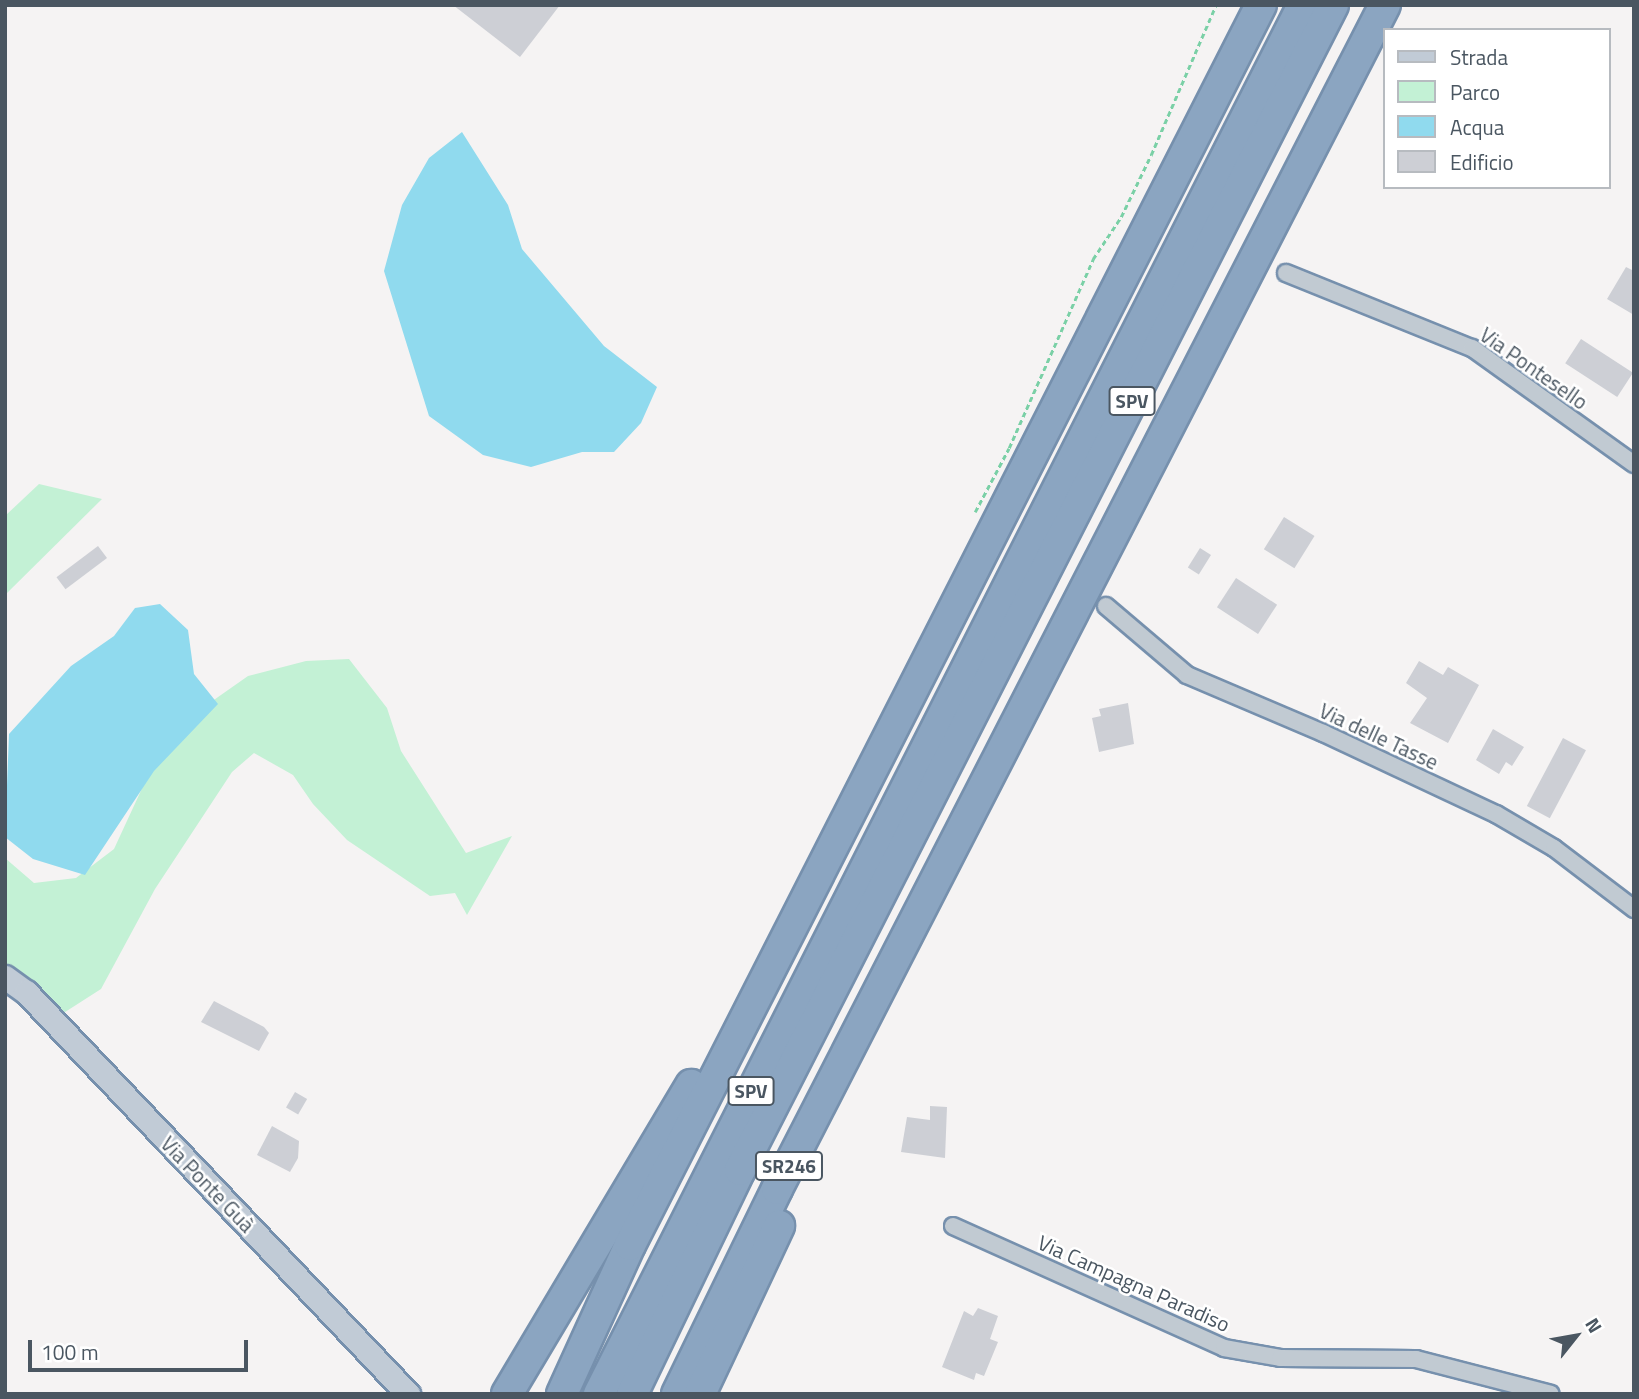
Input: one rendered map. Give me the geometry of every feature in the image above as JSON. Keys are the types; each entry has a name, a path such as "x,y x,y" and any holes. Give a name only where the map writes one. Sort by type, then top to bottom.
{"highway":[{"path":"562,1394 630,1245 1261,5"},
{"name":"SPV","path":"599,1394 1303,5"},
{"name":"SPV","path":"632,1394 740,1170 1333,5"},
{"name":"SR246","path":"677,1394 906,940 1385,5"},
{"path":"507,1394 811,888"},
{"path":"701,1394 865,1042 906,940"}],"street":[{"name":"Via Pontesello","path":"1286,273 1472,348 1634,464"},
{"name":"Via delle Tasse","path":"1106,606 1186,675 1323,733 1496,814 1553,848 1634,909"},
{"name":"Via Ponte Guà","path":"5,977 26,992 408,1394"},
{"name":"Via Campagna Paradiso","path":"953,1226 1224,1348 1280,1358 1416,1359 1551,1394"}],"path":[{"path":"975,512 1009,448 1093,259 1121,217 1145,167 1216,5"}],"green space":[{"path":"39,484 102,499 5,595 5,516"},
{"path":"349,659 387,708 401,751 466,853 512,836 467,915 455,893 430,896 347,840 313,804 293,775 254,753 232,772 155,889 101,989 62,1014 5,970 5,858 34,883 76,878 114,849 157,756 201,709 248,676 306,661"}],"water":[{"path":"462,132 508,205 522,249 604,346 657,387 641,423 614,452 582,452 531,467 483,455 429,416 384,271 402,205 429,158"},
{"path":"160,604 188,630 194,674 218,704 154,771 85,875 33,859 5,837 9,734 71,666 114,636 135,608"}],"building":[{"path":"453,5 560,5 520,57"},
{"path":"1626,267 1634,271 1634,315 1607,299"},
{"path":"1581,339 1633,373 1617,397 1565,363"},
{"path":"1284,517 1315,536 1294,568 1264,549"},
{"path":"98,546 107,558 65,589 56,577"},
{"path":"1200,548 1211,555 1199,574 1188,568"},
{"path":"1236,578 1277,605 1258,634 1217,607"},
{"path":"1419,661 1443,675 1448,667 1479,685 1448,743 1410,723 1427,698 1406,683"},
{"path":"1128,703 1134,744 1099,752 1092,718 1101,716 1099,709"},
{"path":"1493,729 1524,747 1512,766 1506,762 1499,774 1476,760"},
{"path":"1563,738 1586,750 1550,818 1527,806"},
{"path":"214,1001 264,1027 269,1033 259,1051 201,1022"},
{"path":"295,1092 307,1099 298,1115 286,1108"},
{"path":"930,1106 947,1107 945,1158 901,1152 907,1117 930,1120"},
{"path":"272,1126 299,1141 298,1158 290,1172 257,1155"},
{"path":"978,1308 998,1316 990,1339 998,1342 984,1376 976,1373 974,1380 942,1367 964,1311 973,1316"}]}
